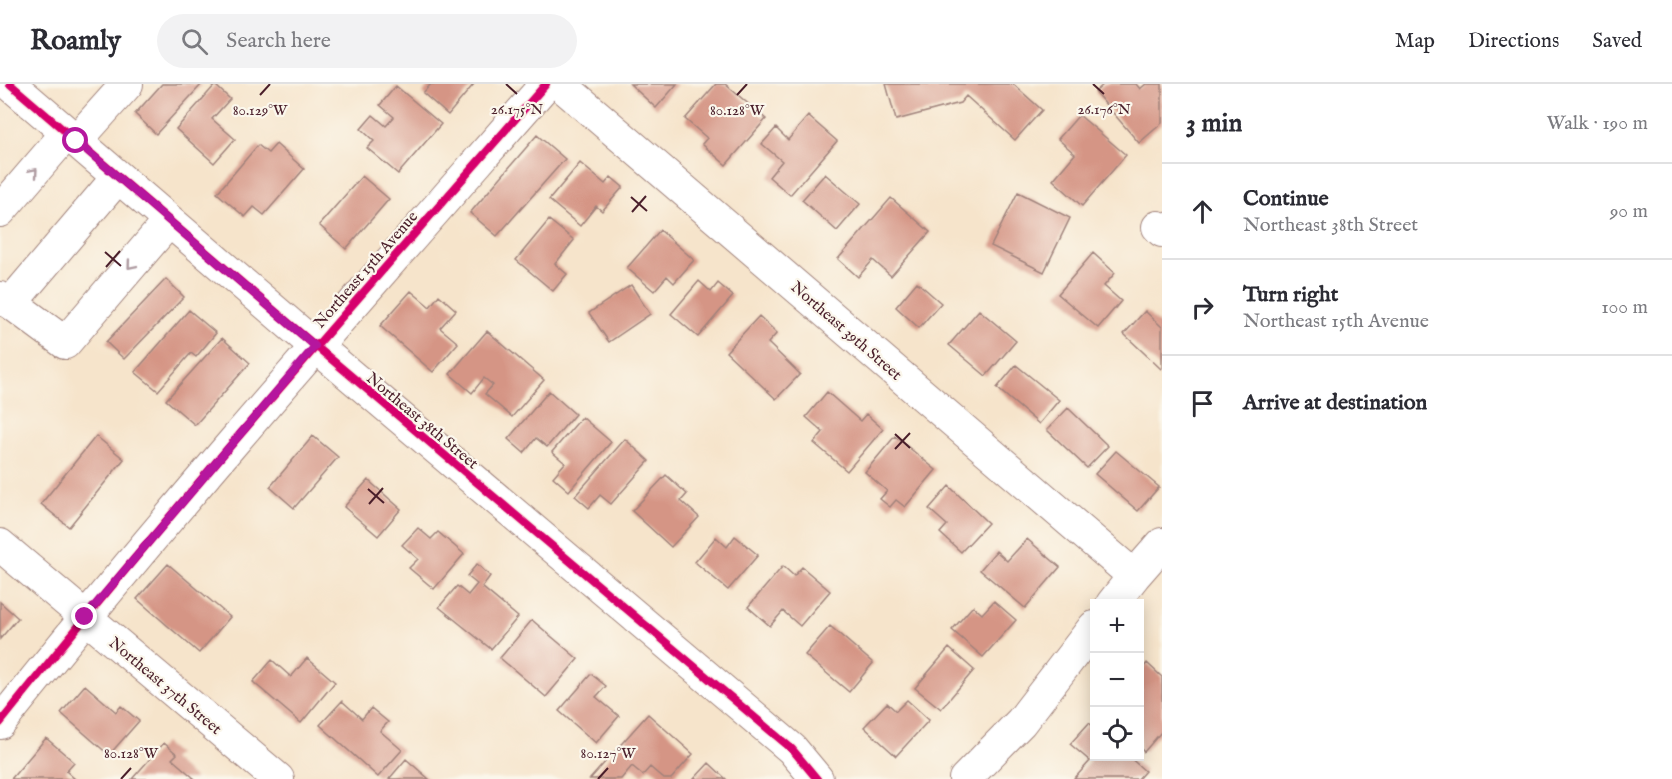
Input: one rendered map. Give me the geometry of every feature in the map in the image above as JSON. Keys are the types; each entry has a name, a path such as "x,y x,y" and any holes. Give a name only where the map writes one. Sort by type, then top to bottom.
{"street":[{"name":"Northeast 38th Street","path":"10,84 315,346 792,749 841,779"},
{"path":"0,211 127,84"},
{"name":"Northeast 15th Avenue","path":"0,723 85,617 315,346 546,84"},
{"name":"Northeast 39th Street","path":"560,84 1134,576"},
{"path":"118,177 6,300 65,344 169,221"},
{"path":"1116,599 1162,544"},
{"name":"Northeast 37th Street","path":"0,545 278,779"},
{"path":"964,776 1021,722 1090,633"},
{"name":"Northeast 38th Street","path":"792,749 817,779"}],"building":[{"path":"162,84 202,84 156,134 135,114"},
{"path":"431,84 474,84 448,115 423,93"},
{"path":"630,84 677,84 656,108"},
{"path":"716,84 725,84 766,119 726,165 702,144 707,138 685,119"},
{"path":"886,84 1013,84 1042,110 1015,140 966,96 960,103 896,120"},
{"path":"1104,84 1136,84 1140,89 1146,84 1162,84 1162,123 1139,143 1095,92"},
{"path":"215,85 230,99 212,119 235,139 214,163 176,129"},
{"path":"396,86 441,124 398,174 367,148 374,141 361,129 373,115 386,126 394,117 380,105"},
{"path":"1079,115 1126,155 1082,206 1053,180 1075,154 1058,139"},
{"path":"808,116 837,141 790,195 769,177 782,161 762,144 776,128 788,140"},
{"path":"537,135 565,159 497,236 470,213"},
{"path":"276,144 304,169 264,215 254,207 245,217 217,193 258,145 268,153"},
{"path":"580,163 605,184 611,177 623,187 602,211 596,206 580,226 549,200"},
{"path":"825,174 860,204 837,231 802,200"},
{"path":"362,176 389,199 346,249 319,225"},
{"path":"1018,192 1070,218 1044,272 991,246"},
{"path":"891,198 930,232 891,276 873,260 858,277 838,259"},
{"path":"549,220 574,240 555,264 567,274 553,291 516,260"},
{"path":"660,230 694,260 674,283 667,276 654,291 627,268"},
{"path":"1093,253 1115,273 1104,286 1121,301 1098,328 1058,294"},
{"path":"166,279 184,297 124,359 106,342"},
{"path":"699,281 711,292 718,283 733,296 698,337 671,314"},
{"path":"917,282 941,303 919,328 896,307"},
{"path":"631,285 650,314 609,342 589,313"},
{"path":"411,291 430,307 439,295 456,310 440,328 458,343 433,372 380,326"},
{"path":"189,310 216,333 196,357 191,353 158,391 135,372"},
{"path":"979,310 1016,341 986,376 949,345"},
{"path":"1145,311 1162,327 1161,369 1124,334"},
{"path":"759,316 777,333 768,343 800,374 776,399 726,352"},
{"path":"487,331 544,380 512,417 485,394 493,385 484,378 472,393 450,374"},
{"path":"222,338 250,363 195,425 166,400"},
{"path":"1016,365 1059,400 1039,424 997,388"},
{"path":"549,391 575,414 547,447 536,438 524,453 508,439"},
{"path":"827,392 860,421 866,414 883,429 847,471 814,443 823,432 806,417"},
{"path":"1068,408 1108,446 1087,468 1047,430"},
{"path":"582,417 611,442 569,491 553,477 565,463 552,452"},
{"path":"96,436 124,459 69,527 41,504"},
{"path":"313,436 338,457 294,508 270,487"},
{"path":"895,436 936,470 905,507 896,500 890,507 880,499 887,491 865,472"},
{"path":"625,439 649,461 611,504 600,495 589,508 575,496"},
{"path":"1116,451 1159,487 1138,511 1095,474"},
{"path":"666,475 687,494 681,501 699,517 671,547 632,511"},
{"path":"368,480 401,509 378,536 344,507"},
{"path":"949,486 988,523 961,552 940,533 947,525 929,509"},
{"path":"418,528 431,539 438,532 464,554 434,589 409,568 418,559 402,545"},
{"path":"735,536 758,555 728,590 695,562 716,537 727,547"},
{"path":"1027,539 1060,567 1025,608 980,570 996,551 1007,561"},
{"path":"168,564 230,617 199,653 137,599"},
{"path":"477,564 490,576 482,587 518,617 491,649 439,607 457,586 468,595 477,584 467,576"},
{"path":"783,566 794,576 802,567 830,591 800,626 783,611 770,626 748,607"},
{"path":"994,601 1016,620 983,657 952,630 973,606 982,614"},
{"path":"0,602 18,618 0,639"},
{"path":"532,620 578,659 546,697 500,658"},
{"path":"830,626 873,663 849,692 805,655"},
{"path":"949,648 974,670 941,709 915,688"},
{"path":"307,658 335,682 301,723 253,682 272,660 291,677"},
{"path":"1147,663 1162,677 1162,731 1144,752 1144,707 1144,667"},
{"path":"591,674 606,686 596,697 619,716 596,743 559,711"},
{"path":"85,685 116,712 121,706 139,721 109,755 61,713"},
{"path":"907,700 929,720 896,756 864,727 887,703 896,711"},
{"path":"342,701 362,719 371,708 388,722 380,731 402,750 378,777 320,725"},
{"path":"648,714 693,754 671,779 664,779 650,767 643,775 632,766 621,779 590,779"},
{"path":"1089,723 1090,724 1090,761 1070,744"},
{"path":"46,738 74,762 66,771 75,779 11,779"},
{"path":"164,743 177,754 172,759 195,779 132,779"},
{"path":"406,759 429,779 389,779"},
{"path":"1090,761 1134,761 1145,771 1138,779 1074,779"},
{"path":"709,763 726,779 694,779"}],"cycle path":[{"path":"10,84 792,749 817,779"},
{"path":"0,723 201,480 546,84"}],"route":[{"path":"76,141 315,346 85,617"}]}
